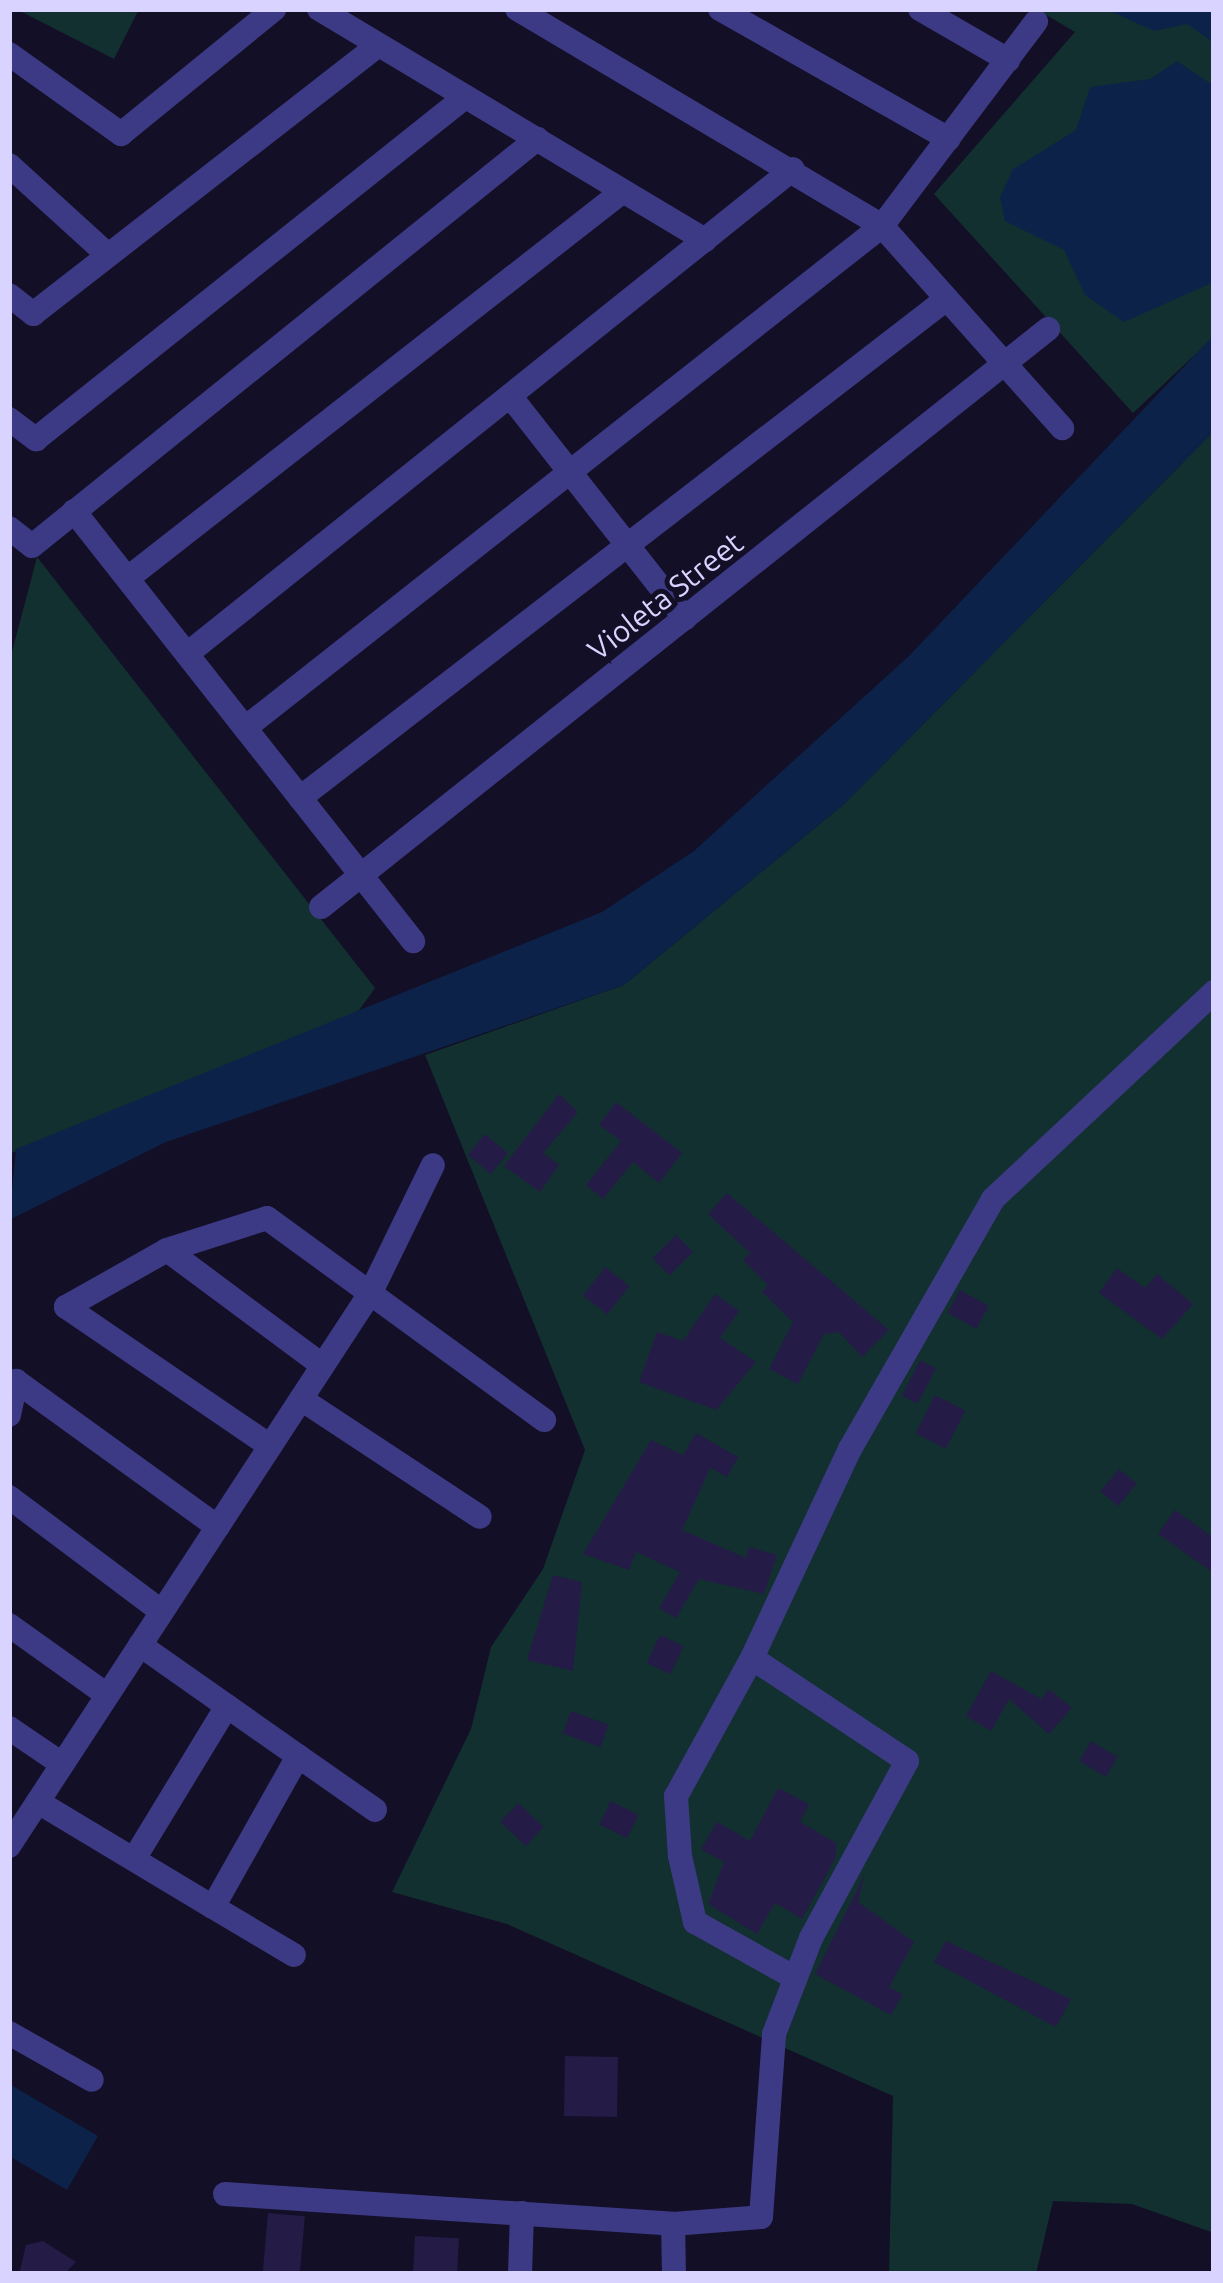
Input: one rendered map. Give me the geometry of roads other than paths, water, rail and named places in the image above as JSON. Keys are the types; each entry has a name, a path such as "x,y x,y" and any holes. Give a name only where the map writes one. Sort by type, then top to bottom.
{"street":[{"path":"9,54 121,134 274,9"},
{"path":"319,9 705,240"},
{"path":"517,9 882,226 1062,428"},
{"path":"720,9 949,140"},
{"path":"920,9 1008,60"},
{"path":"244,728 882,226 1036,22"},
{"path":"9,295 33,314 378,44"},
{"path":"9,419 36,439 465,97"},
{"path":"9,528 32,546 537,139"},
{"path":"9,165 108,255"},
{"path":"187,654 793,169"},
{"path":"128,578 623,191"},
{"path":"300,798 944,300"},
{"name":"Violeta Street","path":"321,907 1048,329"},
{"path":"509,396 686,618"},
{"path":"74,511 413,941"},
{"path":"795,1978 695,1922 680,1856 676,1796 752,1658 850,1449 993,1199 1214,992"},
{"path":"9,1846 371,1292 433,1165"},
{"path":"271,1446 66,1307 167,1250 267,1218 544,1420"},
{"path":"167,1250 322,1366"},
{"path":"9,1415 16,1381 218,1527"},
{"path":"301,1399 480,1517"},
{"path":"9,1497 162,1612"},
{"path":"9,1624 107,1695"},
{"path":"140,1645 375,1810"},
{"path":"225,2194 673,2224 761,2217 774,2034 795,1978 907,1761 752,1658"},
{"path":"134,1859 227,1706"},
{"path":"9,1728 62,1764"},
{"path":"213,1906 298,1756"},
{"path":"38,1802 294,1955"},
{"path":"9,2033 92,2080"},
{"path":"520,2274 521,2213"},
{"path":"673,2224 674,2274"}],"water":[{"path":"1106,9 1214,9 1214,43 1187,24 1154,31"},
{"path":"1177,61 1214,86 1214,282 1124,322 1085,295 1064,250 1005,221 1000,197 1013,169 1076,130 1090,87 1150,79"},
{"path":"1214,335 1214,431 844,804 624,985 166,1142 9,1220 16,1149 602,912 694,851 909,656"},
{"path":"11,2085 98,2136 67,2190 9,2156"}]}
